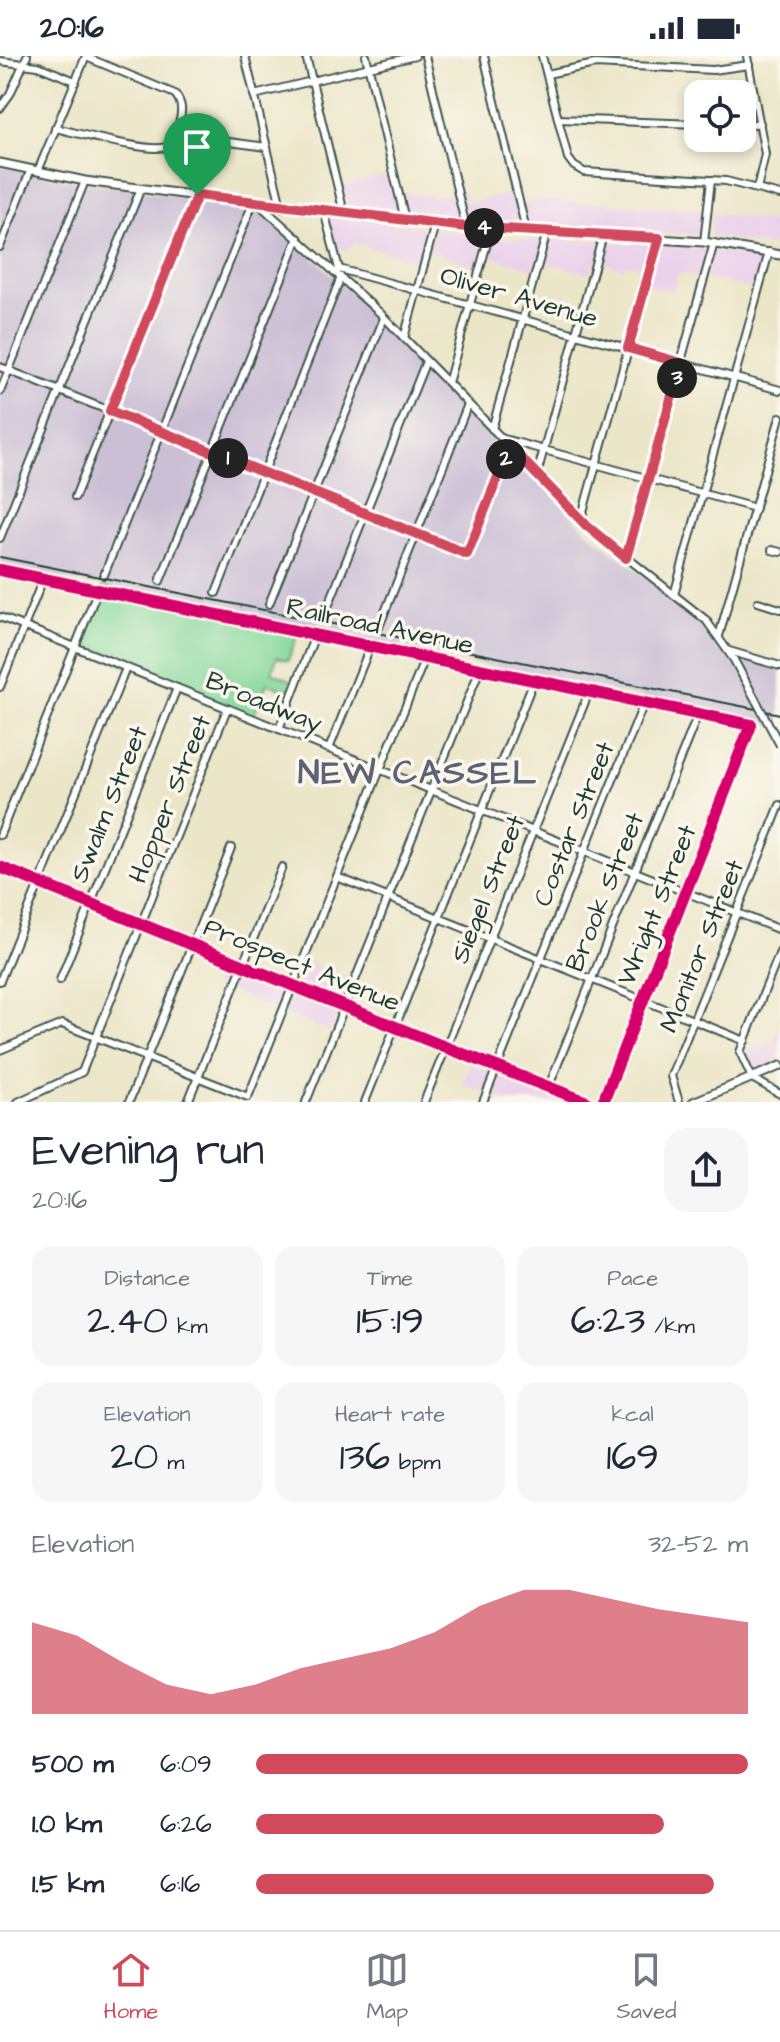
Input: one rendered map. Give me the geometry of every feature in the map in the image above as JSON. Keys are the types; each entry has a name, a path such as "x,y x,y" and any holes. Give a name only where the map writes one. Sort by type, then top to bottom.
{"main road":[{"path":"0,163 85,181 281,206 466,227 704,242 780,255"},
{"name":"Prospect Avenue","path":"0,867 395,1028 587,1102"},
{"path":"693,1102 780,1066"}],"street":[{"path":"0,108 6,102 27,56"},
{"path":"0,247 86,56 175,94 181,103 178,127 171,143 161,149 55,128"},
{"path":"245,56 281,206"},
{"path":"306,56 344,213"},
{"path":"366,56 405,220"},
{"path":"254,95 415,56"},
{"path":"425,56 466,227"},
{"path":"484,56 526,230"},
{"path":"542,56 568,158 574,166 588,173 726,181 780,195"},
{"path":"747,56 765,154 757,189"},
{"path":"0,61 38,66 75,81"},
{"path":"547,74 595,64 713,70 749,65"},
{"path":"558,119 684,124"},
{"path":"756,124 760,123"},
{"path":"178,127 206,139 267,147"},
{"path":"704,242 711,180"},
{"path":"0,392 85,181"},
{"path":"0,538 141,188"},
{"path":"75,497 197,195"},
{"path":"104,575 256,203 384,318 581,519 706,620 729,651 780,745"},
{"path":"216,593 341,277 324,211"},
{"path":"404,338 435,224"},
{"path":"448,383 491,229"},
{"path":"492,429 547,232"},
{"path":"536,474 603,235"},
{"path":"160,581 298,238"},
{"path":"581,519 659,238"},
{"path":"626,558 714,243"},
{"path":"674,595 769,252"},
{"name":"Oliver Avenue","path":"339,269 780,390"},
{"path":"269,604 384,318"},
{"path":"325,614 426,361"},
{"path":"0,367 467,554 510,447"},
{"path":"379,627 468,404"},
{"path":"719,636 780,417"},
{"path":"502,439 755,508"},
{"name":"Railroad Avenue","path":"0,570 751,725"},
{"path":"0,687 43,579"},
{"path":"0,835 95,597"},
{"path":"758,602 780,609"},
{"name":"Broadway","path":"0,617 780,930"},
{"path":"279,729 315,635"},
{"path":"329,749 370,647"},
{"path":"729,651 780,666"},
{"path":"0,1050 57,1024 232,1092 250,1096 425,658"},
{"path":"0,981 126,668"},
{"path":"306,1102 480,669"},
{"path":"365,1102 534,680"},
{"name":"Swalm Street","path":"60,980 177,688"},
{"name":"Siegel Street","path":"424,1102 589,692"},
{"name":"Costar Street","path":"483,1102 644,703"},
{"name":"Hopper Street","path":"18,1102 82,1072 227,709"},
{"name":"Brook Street","path":"549,1086 698,714"},
{"name":"Wright Street","path":"603,1102 751,725"},
{"name":"Monitor Street","path":"679,1102 671,1076 780,805"},
{"path":"129,1102 231,848"},
{"path":"188,1102 282,867"},
{"path":"337,877 745,1041"},
{"path":"780,952 740,1052 752,1078 780,1094"},
{"path":"714,1102 720,1092"}],"shaded area":[{"path":"0,165 59,179 258,207 390,328 588,532 709,627 729,654 780,670 780,731 778,727 759,721 104,588 108,575 101,574 96,585 0,566"},
{"path":"392,174 398,192 438,197 463,190 467,203 516,192 519,204 540,200 704,210 702,235 523,226 349,207 342,186"},
{"path":"713,213 780,222 780,248 711,236"},
{"path":"328,214 494,238 660,244 764,258 756,289 678,273 673,291 645,284 648,270 625,264 623,268 594,261 590,274 537,260 533,269 482,253 478,267 426,249 422,262 353,243 350,250 336,248"},
{"path":"307,962 352,979 330,1032 212,984 219,966 294,995"},
{"path":"780,1025 780,1064 754,1075 745,1053 773,1041"},
{"path":"470,1064 575,1102 509,1102 463,1084"}],"green space":[{"path":"104,588 300,629 288,660 277,657 272,672 293,681 288,692 267,683 253,717 78,646"}],"tunnel":[{"path":"97,594 104,575"}],"railway":[{"path":"0,557 780,714"}],"cycle path":[{"path":"0,570 751,725 603,1102"},
{"path":"0,867 587,1102"}],"district":[{"name":"NEW CASSEL","path":"418,773"}],"route":[{"path":"197,195 466,227 659,238 628,348 681,363 626,558 587,526 510,447 467,554 110,411 197,195"}]}
